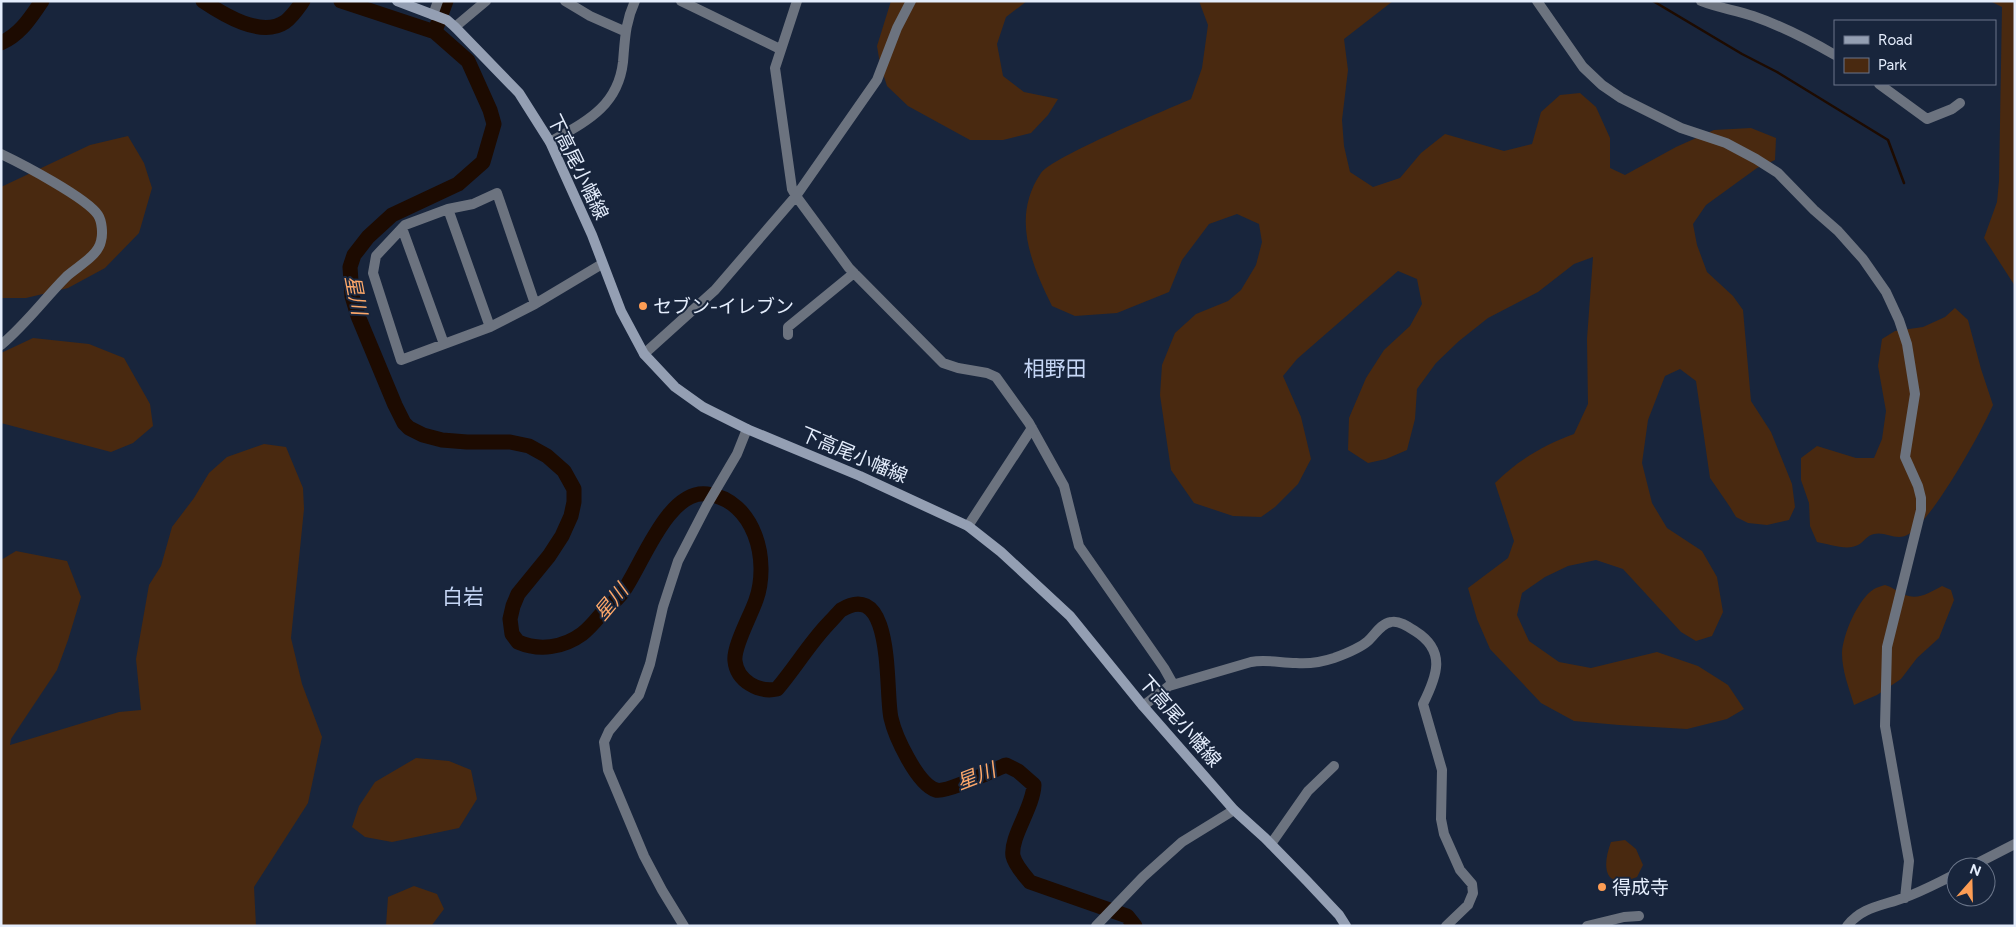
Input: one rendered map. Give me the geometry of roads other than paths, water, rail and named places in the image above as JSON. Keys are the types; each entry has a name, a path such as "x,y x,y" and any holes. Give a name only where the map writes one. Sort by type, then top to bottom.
{"main road":[{"name":"下高尾小幡線","path":"397,1 451,23 519,93 550,142 592,235 621,311 644,354 675,387 703,407 747,429 860,476 968,526 1001,552 1070,616 1143,706 1234,810 1271,844 1339,915 1346,926"}],"street":[{"path":"435,16 438,1"},
{"path":"451,23 486,1"},
{"path":"565,1 590,16 624,32"},
{"path":"550,142 591,118 606,104 617,86 622,64 624,32 635,1"},
{"path":"681,1 780,49"},
{"path":"797,1 775,68 792,189 854,273 943,363 996,376 1032,428 1064,486 1079,546 1164,668 1173,684"},
{"path":"644,354 715,290 796,196 877,80 897,28 911,1"},
{"path":"1537,1 1583,68 1602,85 1621,98 1681,128 1726,143 1778,173 1814,210 1838,231 1862,258 1886,292 1899,320 1907,344 1915,394 1905,461 1918,486 1921,498 1921,510 1887,648 1885,664 1886,740 1909,861 1905,898"},
{"path":"1700,1 1718,8 1752,15 1780,26 1834,54"},
{"path":"1880,85 1927,119 1952,109 1960,103"},
{"path":"1,154 77,197 96,213 101,221 102,241 97,251 67,277 21,329 1,345"},
{"path":"535,304 497,193 473,204 448,209 405,225 376,256 373,274 401,360 490,327 535,304 602,264"},
{"path":"448,209 490,327"},
{"path":"402,228 444,344"},
{"path":"788,336 788,327 854,273"},
{"path":"968,526 1032,428"},
{"path":"684,926 644,856 608,770 604,742 609,730 639,695 650,664 662,607 678,561 707,505 737,454 747,429"},
{"path":"1143,706 1173,684 1261,660 1297,664 1334,658 1360,647 1389,622 1401,624 1421,634 1433,650 1437,664 1434,682 1423,704 1442,770 1441,818 1444,834 1460,870 1472,884 1473,893 1468,905 1446,926"},
{"path":"1271,844 1308,791 1334,766"},
{"path":"1096,926 1143,877 1182,842 1234,810"},
{"path":"1990,857 2015,844"},
{"path":"1847,926 1855,916 1866,910 1905,898 1946,879"},
{"path":"1587,926 1624,917 1639,916"}],"waterway":[{"name":"星川","path":"1,43 20,30 42,1"},
{"name":"星川","path":"203,1 243,23 265,27 285,22 303,1"},
{"name":"星川","path":"341,1 435,32 468,61 490,110 494,124 483,162 458,184 392,215 368,237 354,255 350,267 352,296 358,316 395,405 404,423 409,428 423,435 442,440 510,442 529,446 547,456 564,471 574,489 571,516 562,536 549,556 518,594 513,606 510,619 512,634 518,642 534,647 551,647 575,639 591,626 622,593 657,532 680,504 693,496 707,494 723,499 737,508 747,520 755,535 761,568 756,600 739,640 735,655 737,668 744,680 763,689 777,689 821,632 841,610 858,604 871,609 879,623 884,642 889,705 893,726 914,769 922,779 929,786 936,790 941,790 959,785 1006,765 1018,771 1034,785 1033,794 1013,848 1013,856 1020,870 1030,882 1127,916 1135,926"},
{"path":"435,31 446,1"},
{"path":"1653,1 1742,54 1777,72 1888,140 1904,183"}],"place":[{"name":"セブン-イレブン","path":"643,306"},
{"name":"得成寺","path":"1602,887"}],"district":[{"name":"相野田","path":"1055,368"},
{"name":"白岩","path":"463,596"}]}
